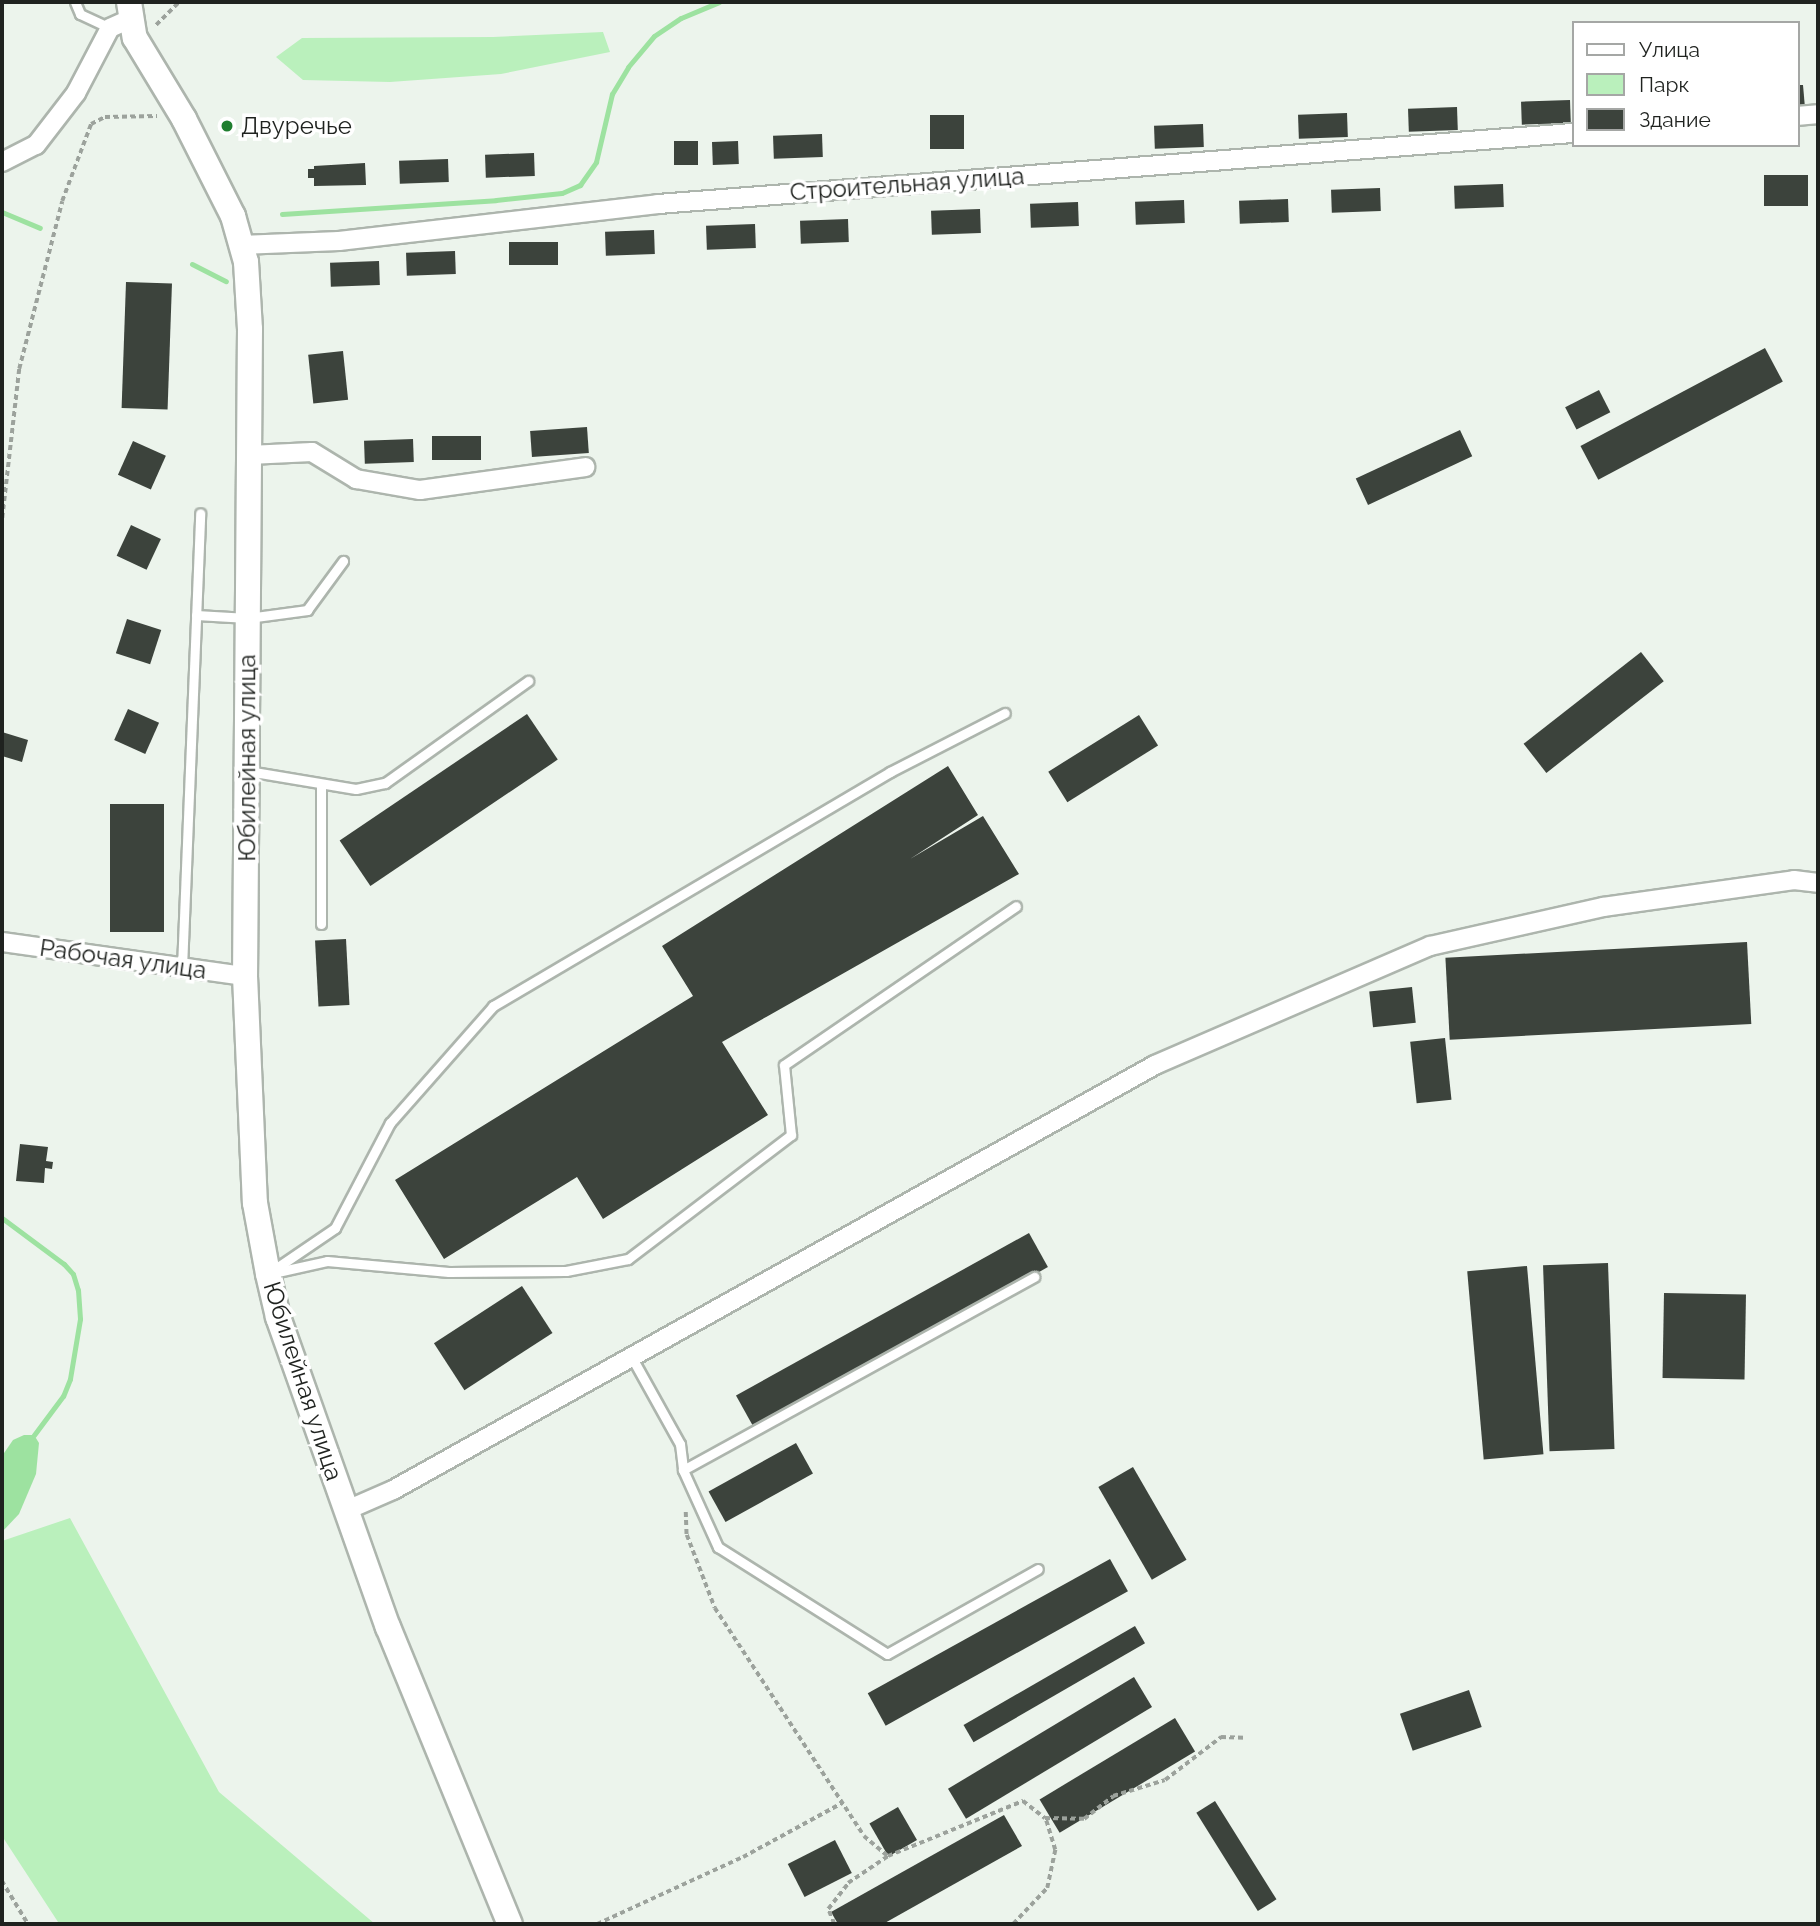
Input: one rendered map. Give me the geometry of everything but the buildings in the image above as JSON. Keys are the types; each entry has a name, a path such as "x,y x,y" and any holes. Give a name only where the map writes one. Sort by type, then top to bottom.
{"main road":[{"name":"Юбилейная улица","path":"123,16 184,119 233,216 246,262 250,329 245,976 255,1203 268,1274 278,1317 387,1628 510,1924"}],"street":[{"path":"2,162 36,145 57,120 123,16"},
{"path":"1799,116 1818,114"},
{"name":"Строительная улица","path":"242,246 340,241 657,204 1572,133"},
{"path":"249,455 312,452 356,479 420,490 585,467"},
{"path":"345,1511 393,1490 1155,1065 1430,946 1603,907 1794,880 1818,883"},
{"name":"Рабочая улица","path":"2,942 245,976"}],"lane":[{"path":"75,2 80,14 123,16"},
{"path":"181,969 200,513"},
{"path":"196,615 248,618 307,610 343,561"},
{"path":"246,771 356,789 386,783 528,681"},
{"path":"268,1274 335,1228 390,1123 493,1006 890,772 1005,713"},
{"path":"321,784 321,924"},
{"path":"268,1274 327,1261 449,1272 566,1271 628,1259 791,1135 785,1065 1016,906"},
{"path":"682,1470 1034,1277"},
{"path":"631,1356 680,1444 682,1470 718,1547 887,1654 1038,1569"}],"path":[{"path":"138,43 179,2"},
{"path":"2,518 19,369 62,201 91,124 105,117 165,116 184,119"},
{"path":"685,1509 687,1535 715,1608 864,1836 888,1856"},
{"path":"1045,1818 1084,1819 1113,1796 1165,1780 1221,1737 1245,1738"},
{"path":"834,1924 828,1909 848,1883 888,1856 1023,1801 1045,1818 1055,1850 1046,1888 1013,1924"},
{"path":"597,1924 743,1857 842,1803"},
{"path":"2,1881 28,1924"}],"green space":[{"path":"603,32 610,52 501,74 390,82 303,80 276,57 302,38 493,37"},
{"path":"70,1518 219,1792 375,1924 58,1922 2,1836 2,1541"}],"shaded area":[{"path":"24,1435 34,1435 39,1443 36,1474 19,1514 2,1532 2,1456 13,1440"}],"waterway":[{"path":"282,214 496,200 562,193 580,185 596,162 612,94 628,67 654,36 681,18 719,2"},
{"path":"2,212 40,228"},
{"path":"192,264 226,281"},
{"path":"2,1218 64,1264 73,1274 78,1290 80,1319 70,1379 63,1396 34,1435"}],"place":[{"name":"Двуречье","path":"227,126"}]}
